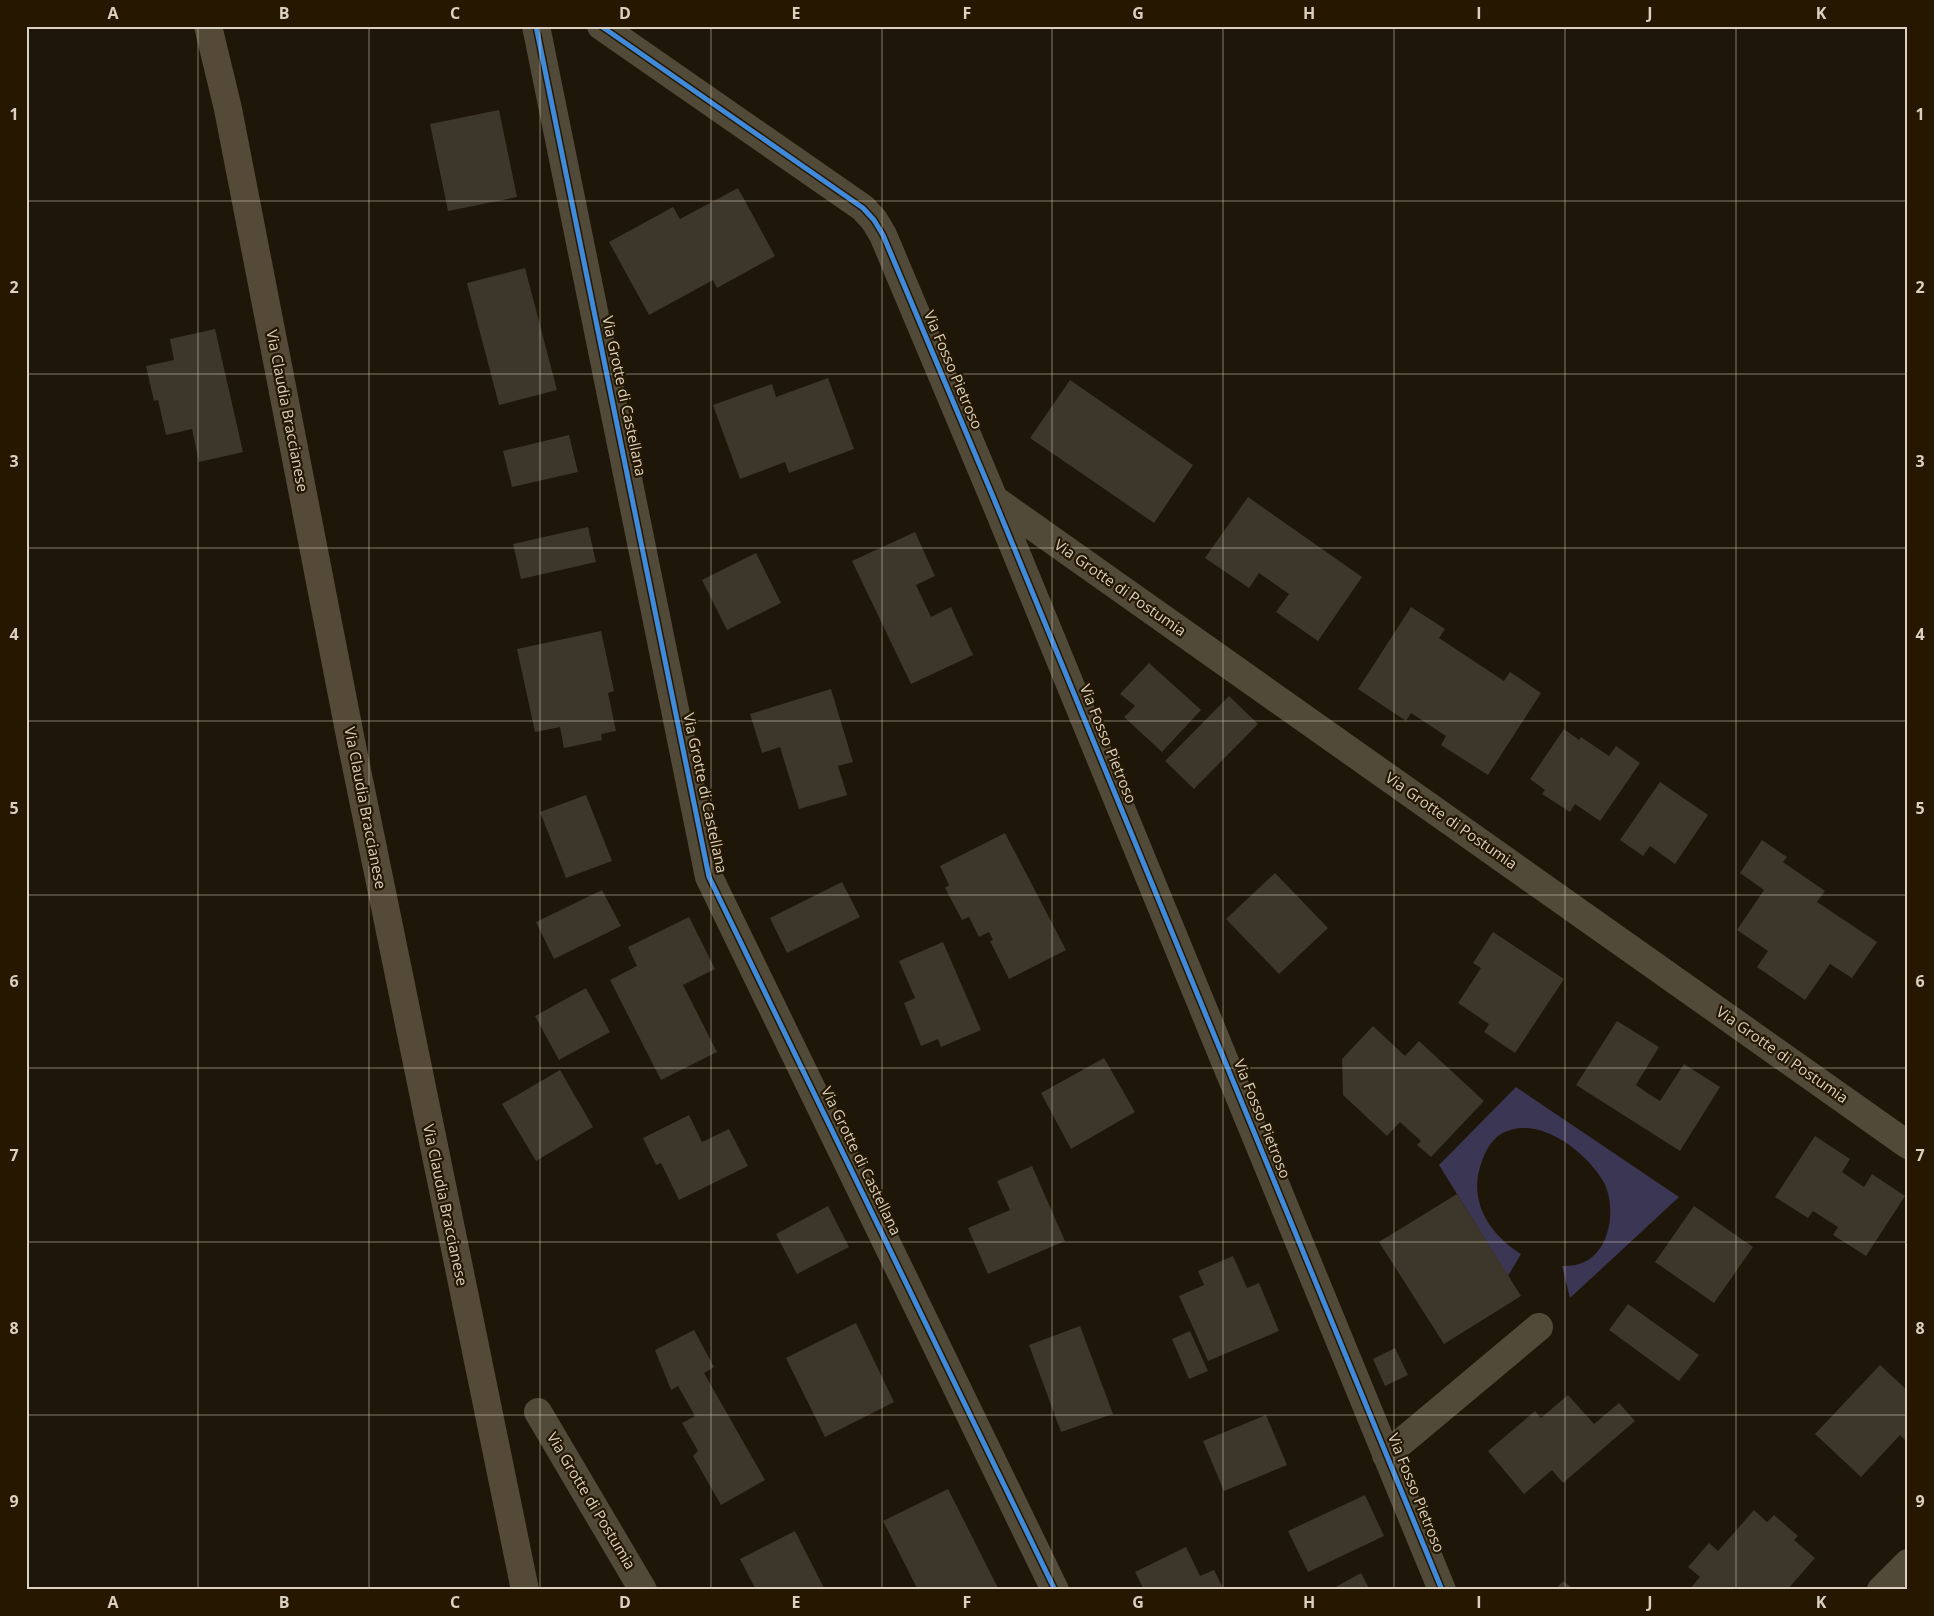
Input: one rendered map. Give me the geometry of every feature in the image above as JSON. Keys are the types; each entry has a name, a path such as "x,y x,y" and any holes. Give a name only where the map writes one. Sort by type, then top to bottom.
{"main road":[{"name":"Via Claudia Braccianese","path":"208,26 228,109 351,741 524,1590"}],"street":[{"name":"Via Grotte di Castellana","path":"536,26 709,877 1055,1590"},
{"name":"Via Fosso Pietroso","path":"601,26 863,208 874,220 887,244 994,499 1442,1590"},
{"name":"Via Grotte di Postumia","path":"994,499 1908,1145"},
{"path":"1386,1455 1539,1327"},
{"name":"Via Grotte di Postumia","path":"538,1412 643,1590"},
{"path":"1881,1590 1908,1563"}],"shaded area":[{"path":"1516,1087 1679,1197 1570,1298 1562,1266 1582,1263 1596,1253 1607,1234 1609,1224 1610,1201 1607,1190 1595,1169 1584,1157 1557,1138 1542,1131 1527,1128 1512,1129 1498,1136 1488,1148 1478,1175 1477,1189 1479,1202 1484,1215 1499,1237 1521,1254 1508,1276 1439,1165"}],"building":[{"path":"499,110 517,197 448,211 430,124"},
{"path":"738,188 775,256 717,288 713,280 649,315 609,242 673,207 680,219"},
{"path":"525,268 557,390 499,405 467,283"},
{"path":"215,329 243,452 199,462 192,429 166,435 158,400 154,401 146,366 174,360 170,339"},
{"path":"828,378 854,449 789,473 785,462 740,479 713,405 772,384 776,397"},
{"path":"1070,380 1193,465 1154,523 1030,438"},
{"path":"569,435 578,472 512,487 503,451"},
{"path":"1248,497 1362,577 1318,641 1276,612 1289,594 1259,573 1249,588 1205,558"},
{"path":"588,527 596,562 521,579 513,544"},
{"path":"915,532 935,576 916,585 931,617 951,607 973,655 911,684 852,561"},
{"path":"756,553 781,603 727,630 702,580"},
{"path":"1411,607 1445,629 1439,638 1504,681 1510,672 1541,693 1488,775 1441,745 1446,736 1411,713 1406,721 1358,689"},
{"path":"601,631 614,691 608,693 616,731 601,734 602,740 564,748 560,727 535,732 517,649"},
{"path":"1149,663 1201,710 1162,752 1124,717 1135,706 1120,694"},
{"path":"831,689 853,762 838,766 847,795 799,809 780,747 762,753 750,714"},
{"path":"1229,696 1258,724 1194,789 1165,761"},
{"path":"1564,729 1579,740 1581,737 1609,756 1616,746 1640,763 1600,821 1575,804 1570,812 1542,794 1545,790 1530,779"},
{"path":"1660,782 1708,815 1675,864 1650,846 1643,856 1620,840"},
{"path":"586,795 612,861 566,878 540,812"},
{"path":"1005,833 1066,950 1009,979 990,941 993,940 989,932 979,937 969,917 962,920 945,888 949,885 940,866"},
{"path":"1762,840 1787,857 1783,862 1825,891 1817,902 1877,942 1852,978 1830,964 1805,1000 1757,967 1768,951 1737,930 1764,890 1740,873"},
{"path":"1275,873 1328,928 1279,974 1226,919"},
{"path":"842,882 860,917 787,953 770,918"},
{"path":"602,890 621,926 554,959 536,922"},
{"path":"689,917 715,969 683,985 717,1052 661,1080 610,980 637,966 628,947"},
{"path":"1493,932 1564,979 1515,1053 1484,1032 1489,1024 1458,1003 1481,968 1473,963"},
{"path":"943,942 981,1030 941,1047 938,1039 921,1046 904,1003 915,998 899,961"},
{"path":"586,988 610,1032 559,1060 535,1016"},
{"path":"1617,1021 1659,1047 1636,1085 1660,1101 1684,1064 1720,1087 1680,1151 1576,1085"},
{"path":"1373,1026 1405,1056 1419,1041 1484,1101 1431,1157 1417,1145 1421,1141 1400,1122 1387,1136 1343,1095 1342,1059"},
{"path":"1104,1058 1135,1112 1071,1149 1041,1093"},
{"path":"560,1070 593,1127 536,1161 502,1104"},
{"path":"689,1115 702,1142 729,1129 748,1166 679,1200 661,1163 656,1165 643,1138"},
{"path":"1815,1136 1850,1159 1842,1172 1864,1187 1872,1174 1905,1196 1866,1256 1833,1235 1838,1227 1813,1211 1808,1218 1775,1197"},
{"path":"1032,1166 1065,1241 988,1274 968,1228 1010,1210 997,1181"},
{"path":"1457,1194 1521,1296 1444,1344 1379,1242"},
{"path":"828,1206 849,1247 797,1274 776,1234"},
{"path":"1694,1206 1753,1247 1714,1303 1655,1262"},
{"path":"1233,1256 1247,1288 1259,1283 1279,1331 1208,1361 1179,1296 1204,1285 1198,1271"},
{"path":"1628,1304 1699,1355 1679,1381 1609,1330"},
{"path":"856,1323 894,1402 825,1437 786,1358"},
{"path":"1080,1326 1113,1414 1061,1432 1029,1345"},
{"path":"694,1330 714,1367 704,1373 765,1480 721,1505 693,1456 698,1451 682,1423 695,1416 678,1386 671,1390 655,1350"},
{"path":"1190,1331 1208,1371 1189,1379 1172,1339"},
{"path":"1395,1348 1408,1375 1385,1386 1373,1359"},
{"path":"1880,1365 1908,1391 1908,1443 1900,1435 1861,1477 1815,1434"},
{"path":"1568,1395 1594,1424 1619,1403 1635,1421 1563,1483 1552,1470 1524,1494 1488,1451 1535,1411 1541,1418"},
{"path":"1266,1415 1287,1465 1224,1491 1203,1441"},
{"path":"948,1489 999,1590 918,1590 883,1521"},
{"path":"1365,1495 1384,1536 1308,1572 1288,1531"},
{"path":"1754,1510 1767,1522 1774,1515 1798,1536 1794,1540 1815,1558 1787,1590 1689,1590 1700,1577 1688,1567 1709,1543 1718,1551"},
{"path":"795,1531 825,1590 756,1590 740,1559"},
{"path":"1186,1547 1200,1576 1214,1570 1224,1590 1144,1590 1135,1572"},
{"path":"1361,1573 1370,1590 1330,1590"},
{"path":"1563,1581 1575,1590 1555,1590"}],"cycle path":[{"path":"536,26 709,877 1055,1590"},
{"path":"601,26 863,208 874,220 883,235 994,499 1442,1590"}]}
